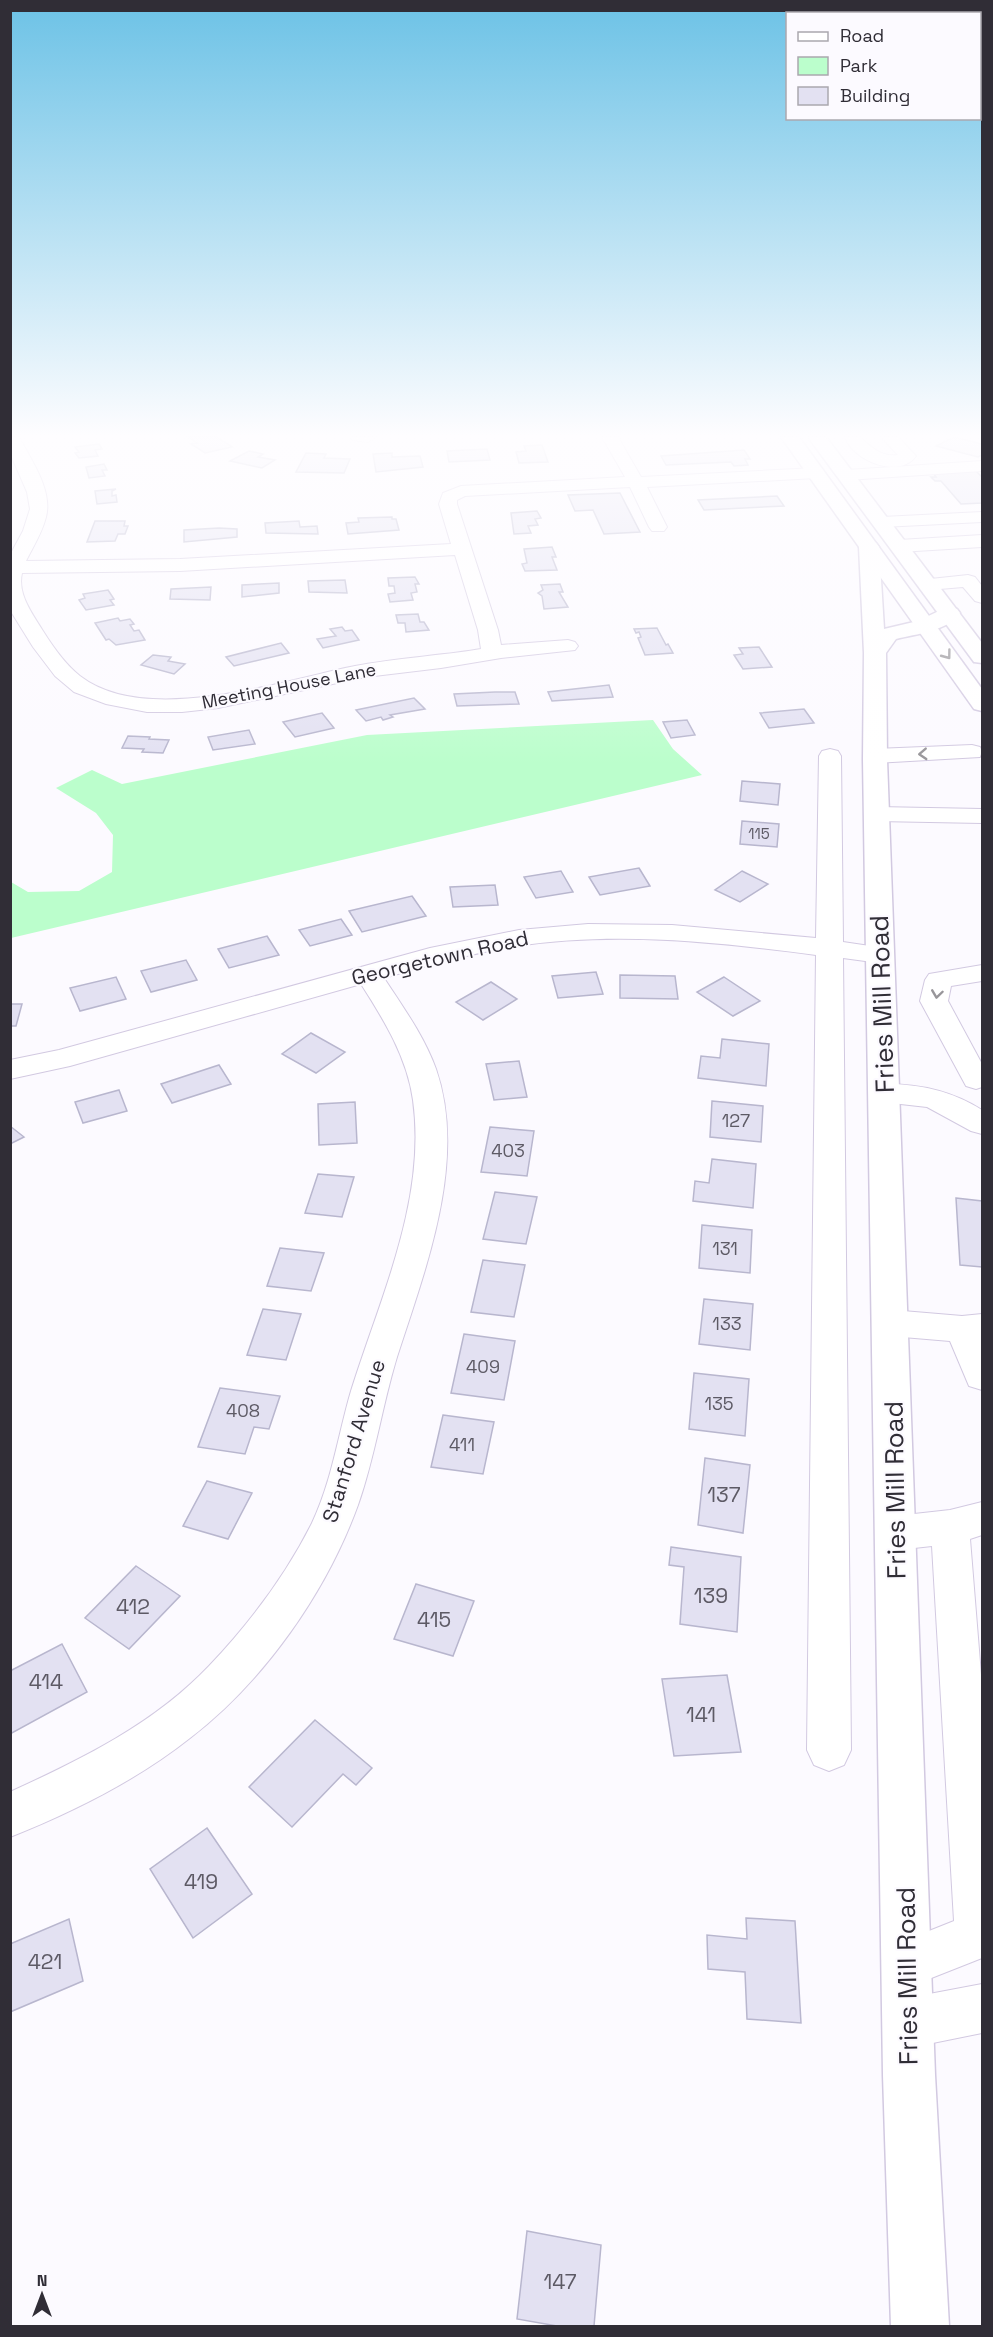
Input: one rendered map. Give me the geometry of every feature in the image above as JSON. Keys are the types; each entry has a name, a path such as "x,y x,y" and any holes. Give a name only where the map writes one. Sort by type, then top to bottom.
{"main road":[{"path":"899,546 950,613 976,639 982,657"},
{"path":"869,547 982,704"},
{"name":"Fries Mill Road","path":"869,547 875,653 875,756 906,1964 920,2326"},
{"path":"875,653 890,634 925,626 950,613"}],"street":[{"name":"Meeting House Lane","path":"25,546 16,567 11,587 14,596 61,672 87,690 124,701 159,705 210,703 358,672 492,653 568,646"},
{"path":"461,546 488,630 492,653"},
{"path":"16,567 189,565 462,549"},
{"path":"911,562 982,556"},
{"path":"928,584 975,576 982,597"},
{"path":"950,613 982,609"},
{"path":"829,1750 830,756"},
{"path":"875,756 979,757"},
{"path":"877,814 982,816"},
{"name":"Georgetown Road","path":"10,1070 60,1059 485,944 568,933 658,932 880,955"},
{"path":"885,1087 979,1078 954,1041 934,1000 939,980 982,973"},
{"name":"Stanford Avenue","path":"10,1815 101,1772 146,1745 221,1684 274,1619 297,1585 332,1520 345,1486 370,1389 423,1214 429,1169 431,1123 424,1078 406,1037 368,974"},
{"path":"885,1087 917,1093 950,1103 982,1124"},
{"path":"891,1323 972,1328 982,1376"},
{"path":"896,1533 966,1523 981,1934 906,1964"},
{"path":"908,2023 982,2009"}],"green space":[{"path":"653,720 673,749 702,775 11,938 11,882 28,892 79,891 112,872 113,835 96,813 56,788 92,770 122,784 367,735"}],"building":[{"path":"552,547 556,557 552,557 557,570 525,571 522,564 527,563 524,549"},
{"path":"415,577 419,584 415,584 417,592 411,593 413,600 390,602 388,594 395,593 394,586 389,586 388,578"},
{"path":"345,580 347,593 309,592 308,581"},
{"path":"279,583 279,593 242,597 242,585"},
{"path":"560,584 563,592 559,592 568,607 544,609 542,596 538,593 543,590 541,585"},
{"path":"211,587 210,600 170,599 171,589"},
{"path":"108,590 114,599 110,600 114,605 86,610 79,600 85,598 83,594"},
{"path":"418,614 420,622 424,622 429,630 406,632 405,623 398,623 396,615"},
{"path":"118,618 120,621 130,619 134,624 130,625 134,631 139,630 145,640 116,645 109,639 106,640 95,623"},
{"path":"342,627 345,631 352,630 359,640 323,648 317,639 336,636 330,629"},
{"path":"657,628 673,653 645,655 638,638 641,637 639,632 636,633 634,629"},
{"path":"281,643 289,653 234,666 226,657"},
{"path":"759,647 772,667 743,669 734,655 743,654 739,648"},
{"path":"153,655 171,657 168,661 185,664 174,674 141,665"},
{"path":"609,685 613,697 552,701 548,692"},
{"path":"515,692 519,704 457,706 454,694"},
{"path":"414,698 425,709 390,715 393,717 383,720 381,717 366,721 356,710"},
{"path":"804,709 814,723 769,728 760,713"},
{"path":"322,713 334,728 295,737 283,722"},
{"path":"687,720 695,735 671,738 663,722"},
{"path":"249,730 255,744 213,750 208,737"},
{"path":"128,736 169,740 163,753 142,752 144,749 122,748"},
{"path":"742,781 780,784 778,805 740,801"},
{"path":"742,821 779,824 777,847 740,844"},
{"path":"639,868 650,886 600,895 589,877"},
{"path":"561,871 573,892 536,898 524,877"},
{"path":"742,871 768,884 740,902 715,890"},
{"path":"495,885 498,905 453,907 450,887"},
{"path":"412,896 426,916 362,932 349,911"},
{"path":"341,919 352,935 310,946 299,930"},
{"path":"267,936 279,955 229,968 218,949"},
{"path":"186,960 197,980 151,992 141,971"},
{"path":"596,972 603,994 558,998 552,976"},
{"path":"620,975 675,976 678,999 620,998"},
{"path":"116,977 126,999 80,1011 70,988"},
{"path":"724,977 760,1001 733,1016 697,992"},
{"path":"491,982 517,999 483,1020 456,1002"},
{"path":"10,1004 22,1004 16,1026 10,1026"},
{"path":"311,1033 345,1052 316,1073 282,1054"},
{"path":"722,1039 769,1044 766,1086 698,1078 701,1056 720,1058"},
{"path":"519,1061 527,1097 494,1100 486,1064"},
{"path":"219,1065 231,1084 172,1103 161,1084"},
{"path":"119,1090 127,1111 83,1123 75,1102"},
{"path":"712,1101 763,1106 761,1142 710,1137"},
{"path":"355,1102 357,1143 319,1145 318,1104"},
{"path":"10,1126 24,1137 10,1144"},
{"path":"490,1127 534,1131 527,1176 481,1172"},
{"path":"712,1159 756,1164 753,1208 693,1201 695,1181 709,1183"},
{"path":"318,1174 354,1177 342,1217 305,1213"},
{"path":"495,1192 537,1197 526,1244 483,1239"},
{"path":"956,1198 982,1201 982,1267 960,1265"},
{"path":"702,1225 752,1230 750,1273 699,1268"},
{"path":"280,1248 324,1253 311,1291 267,1286"},
{"path":"483,1260 525,1265 514,1317 471,1312"},
{"path":"704,1299 753,1304 750,1350 699,1344"},
{"path":"263,1309 301,1314 286,1360 247,1355"},
{"path":"464,1334 515,1341 504,1400 451,1393"},
{"path":"694,1373 749,1379 745,1436 689,1429"},
{"path":"220,1388 280,1396 269,1429 254,1427 245,1454 198,1447"},
{"path":"443,1415 494,1422 483,1474 431,1467"},
{"path":"705,1458 750,1465 743,1533 698,1525"},
{"path":"207,1481 252,1493 228,1539 183,1526"},
{"path":"671,1547 741,1557 737,1632 680,1624 684,1567 669,1565"},
{"path":"136,1566 180,1596 129,1649 85,1618"},
{"path":"416,1584 474,1601 453,1656 394,1639"},
{"path":"62,1644 87,1692 10,1734 10,1671"},
{"path":"727,1675 741,1752 674,1756 662,1679"},
{"path":"315,1720 372,1768 356,1785 343,1774 292,1827 249,1787"},
{"path":"207,1828 252,1894 193,1938 150,1869"},
{"path":"746,1918 795,1921 801,2023 747,2019 745,1972 708,1969 707,1935 747,1939"},
{"path":"69,1919 83,1981 10,2012 10,1944"},
{"path":"527,2231 601,2245 594,2326 557,2326 517,2319"}]}
